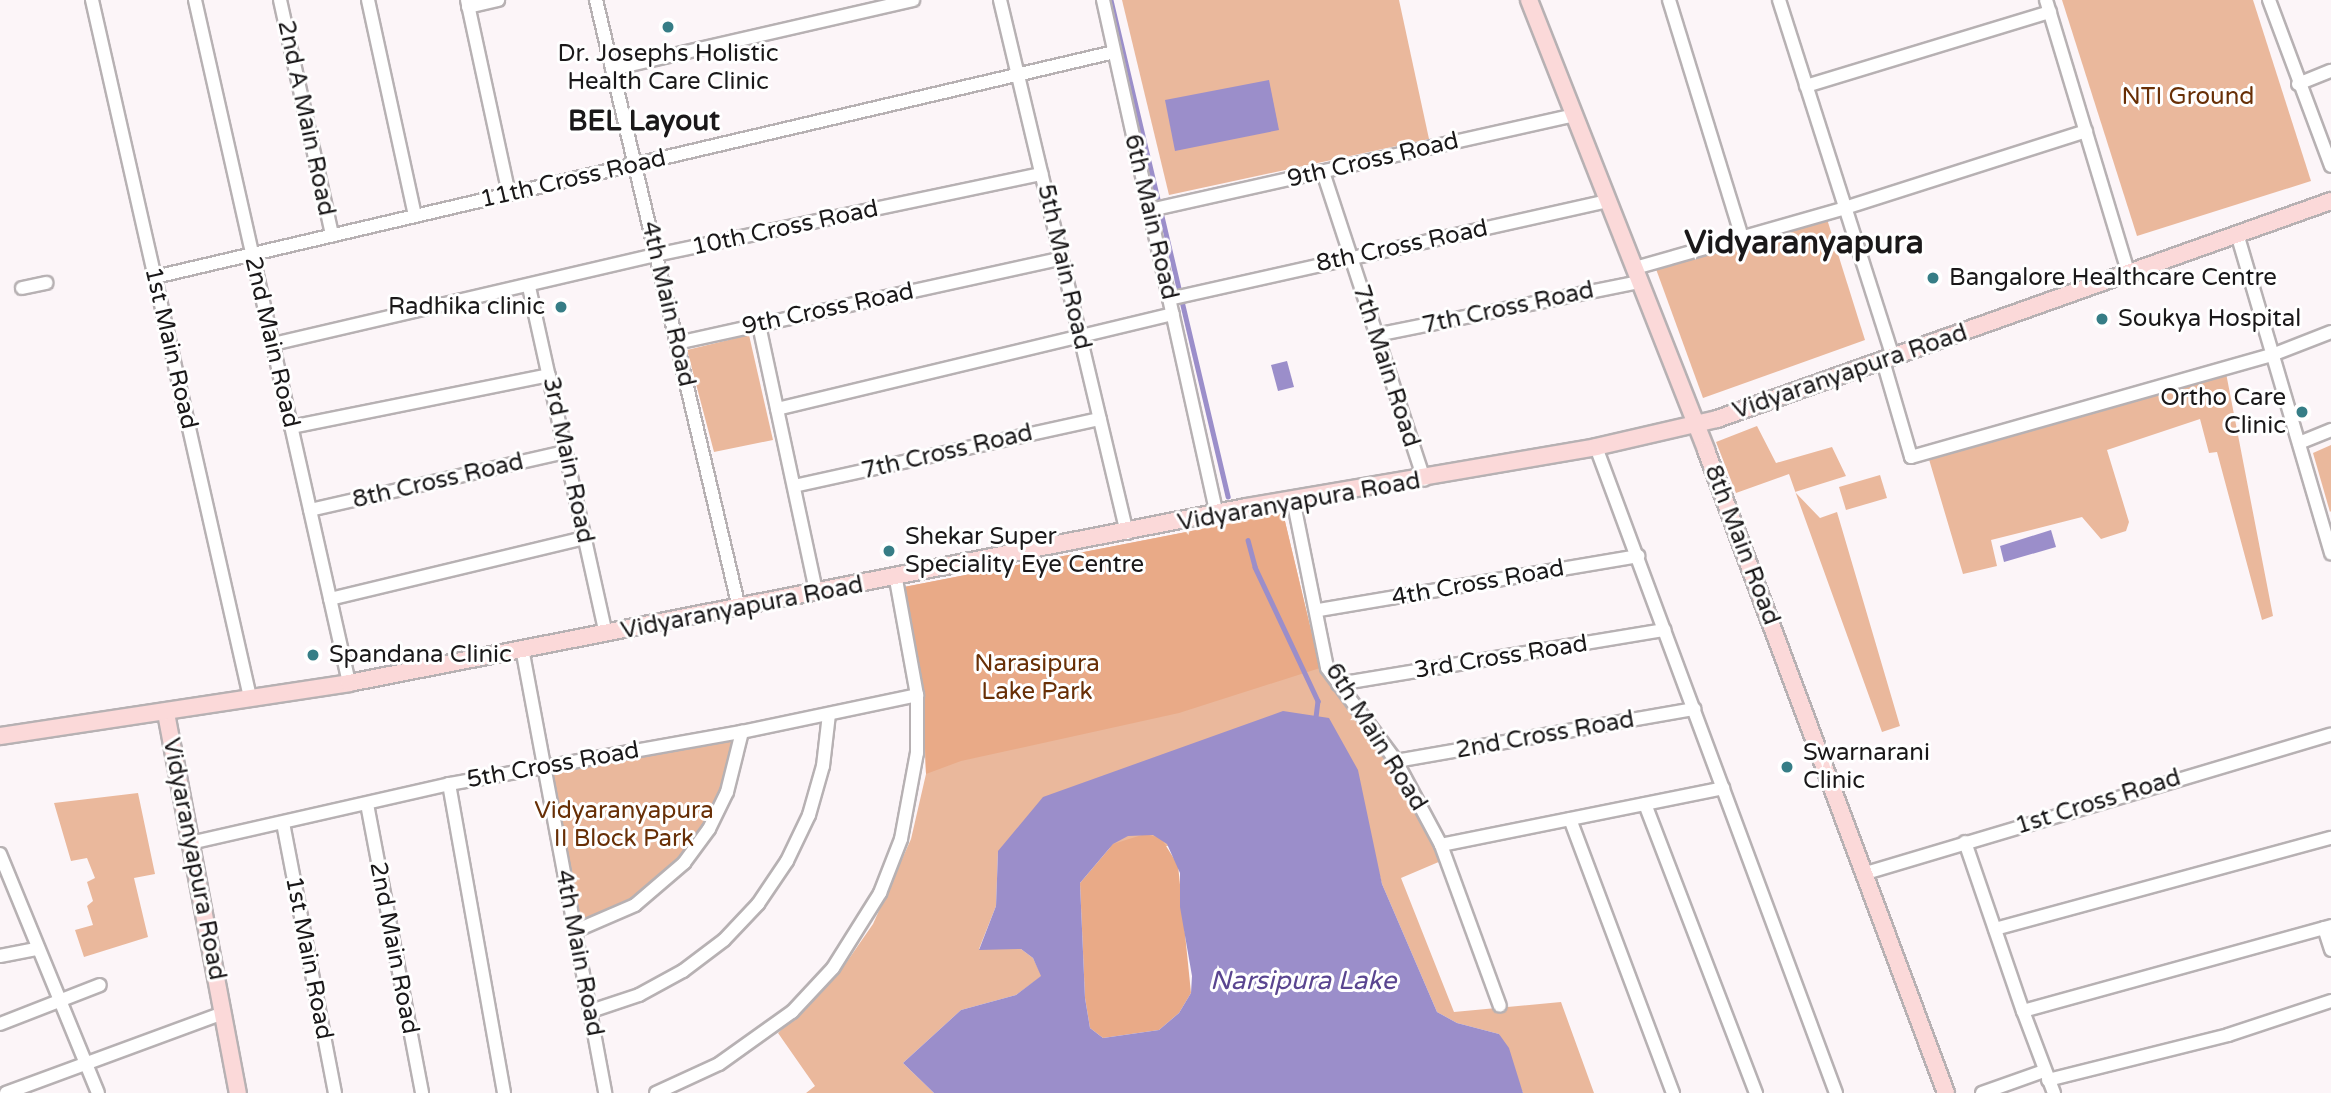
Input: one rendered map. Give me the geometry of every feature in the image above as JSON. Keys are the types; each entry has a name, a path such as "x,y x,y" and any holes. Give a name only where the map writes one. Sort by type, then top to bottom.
{"main road":[{"name":"8th Main Road","path":"1529,0 1571,116 1608,201 1695,424 1866,873 1946,1093"},
{"name":"Vidyaranyapura Road","path":"238,1093 166,713 250,697 349,683 816,592 896,579 1246,507 1424,480 1596,447 1695,424 1888,360 2128,272 2238,237 2331,201"},
{"path":"0,736 166,713"}],"street":[{"name":"1st Main Road","path":"92,0 250,697"},
{"name":"2nd Main Road","path":"195,0 349,683"},
{"name":"2nd A Main Road","path":"280,0 331,235"},
{"path":"368,0 415,216"},
{"path":"498,0 468,3 509,194"},
{"name":"4th Main Road","path":"596,0 739,608"},
{"path":"612,69 913,0"},
{"name":"5th Main Road","path":"1000,0 1127,533"},
{"name":"6th Main Road","path":"1103,0 1114,52 1162,207 1176,297 1172,314 1217,515"},
{"path":"1669,0 1742,237"},
{"path":"1779,0 1845,208 1888,360 1910,457 2272,355 2331,332"},
{"path":"2272,1 2298,84 2331,166"},
{"path":"1806,86 2048,6 2128,272"},
{"name":"11th Cross Road","path":"155,277 1114,52"},
{"path":"2298,84 2331,71"},
{"name":"9th Cross Road","path":"1162,207 1571,116"},
{"name":"7th Cross Road","path":"1376,335 1637,275 1742,237 1845,208 2086,131"},
{"name":"7th Main Road","path":"1323,172 1424,480"},
{"name":"10th Cross Road","path":"273,345 656,255 1042,174"},
{"name":"8th Cross Road","path":"1176,297 1350,256 1608,201"},
{"path":"2238,237 2299,443 2327,522 2331,554"},
{"name":"9th Cross Road","path":"677,343 1062,258"},
{"path":"22,288 46,283"},
{"name":"3rd Main Road","path":"529,287 606,634"},
{"path":"777,409 1172,314"},
{"path":"759,325 816,592"},
{"path":"291,427 549,374"},
{"name":"7th Cross Road","path":"794,486 1100,419"},
{"path":"2299,443 2331,430"},
{"path":"1596,447 1836,1093"},
{"name":"8th Cross Road","path":"310,510 566,452"},
{"name":"6th Main Road","path":"1293,499 1319,610 1327,668 1396,761 1441,845 1500,1006"},
{"path":"330,599 585,538"},
{"name":"4th Cross Road","path":"1319,610 1638,556"},
{"path":"656,1093 719,1065 769,1031 813,990 850,944 880,893 901,839 915,773 918,695 896,579"},
{"name":"3rd Cross Road","path":"1338,684 1665,630"},
{"name":"4th Main Road","path":"522,648 605,1093"},
{"name":"5th Cross Road","path":"190,843 449,784 742,732 918,695"},
{"name":"2nd Cross Road","path":"1396,761 1694,709"},
{"path":"591,1011 639,995 683,971 724,940 758,904 788,862 809,815 823,766 829,714"},
{"path":"575,931 635,905 684,863 719,811 734,773 742,732"},
{"name":"1st Cross Road","path":"1866,873 2331,734"},
{"path":"449,784 504,1093"},
{"path":"1441,845 1723,788"},
{"name":"2nd Main Road","path":"367,804 422,1093"},
{"path":"1645,804 1756,1093"},
{"path":"1570,819 1672,1093"},
{"name":"1st Main Road","path":"283,823 335,1093"},
{"path":"1995,929 2331,838"},
{"path":"1965,842 2054,1093"},
{"path":"0,854 6,886 37,949 99,1093"},
{"path":"2023,1011 2328,927 2331,950"},
{"path":"0,956 37,949"},
{"path":"0,1024 100,985"},
{"path":"1982,1093 2228,1035 2331,1001"},
{"path":"6,1093 223,1013"}],"green space":[{"path":"1122,0 1399,0 1429,139 1169,195"},
{"name":"NTI Ground","path":"2062,0 2253,0 2311,181 2137,236"},
{"path":"1827,219 1865,340 1703,398 1656,269"},
{"path":"749,335 773,440 714,452 687,350"},
{"path":"2226,373 2273,616 2262,620 2217,452 2209,453 2200,419 2107,450 2129,522 2126,531 2101,539 2082,517 1991,540 1997,566 1963,574 1928,456"},
{"path":"1757,426 1776,463 1832,447 1846,476 1795,492 1789,474 1736,493 1716,442"},
{"path":"2331,445 2331,511 2330,512 2313,453"},
{"path":"1880,475 1887,498 1846,510 1839,487"},
{"path":"1796,493 1820,518 1837,512 1900,726 1882,732"},
{"name":"Narasipura Lake Park","path":"1283,513 1320,668 1389,764 1441,861 1401,878 1454,1012 1561,1002 1594,1093 1523,1093 1499,1034 1457,1023 1437,1012 1382,884 1370,840 998,851 996,906 979,949 1021,949 1033,958 1042,976 1016,995 961,1010 903,1063 934,1093 806,1093 815,1086 778,1033 837,976 873,924 911,839 926,774 923,694 904,587"},
{"path":"1283,513 1320,668 1179,713 961,761 926,774 923,694 904,587"},
{"name":"Vidyaranyapura II Block Park","path":"734,739 715,810 684,857 636,898 579,924 549,774"},
{"path":"138,793 155,874 134,878 148,937 84,957 75,930 93,925 87,906 93,901 87,882 95,878 87,858 71,861 54,803"},
{"path":"1145,834 1161,838 1178,865 1191,993 1179,1013 1159,1030 1103,1038 1090,1028 1085,998 1080,883 1113,844"}],"water":[{"path":"1269,80 1279,130 1175,151 1165,100"},
{"path":"1287,361 1294,387 1278,391 1271,365"},
{"path":"2051,530 2056,547 2004,562 2000,546"},
{"name":"Narsipura Lake","path":"1283,711 1329,718 1358,770 1382,884 1437,1012 1457,1023 1499,1034 1509,1048 1523,1093 934,1093 903,1063 961,1010 1016,995 1041,976 1033,958 1021,949 979,950 996,906 998,851 1043,797","holes":["1153,835 1167,844 1180,873 1180,907 1192,976 1191,993 1179,1013 1159,1030 1103,1038 1090,1028 1085,998 1080,883 1113,844 1128,836"]}],"waterway":[{"path":"1111,0 1228,496"},
{"path":"1248,540 1255,567 1318,701 1316,717"}],"place":[{"name":"Dr. Josephs Holistic Health Care Clinic","path":"668,27"},
{"name":"Bangalore Healthcare Centre","path":"1933,278"},
{"name":"Radhika clinic","path":"561,307"},
{"name":"Soukya Hospital","path":"2102,319"},
{"name":"Ortho Care Clinic","path":"2302,412"},
{"name":"Shekar Super Speciality Eye Centre","path":"889,551"},
{"name":"Spandana Clinic","path":"313,655"},
{"name":"Swarnarani Clinic","path":"1787,767"}],"district":[{"name":"BEL Layout","path":"644,121"},
{"name":"Vidyaranyapura","path":"1804,243"}]}
